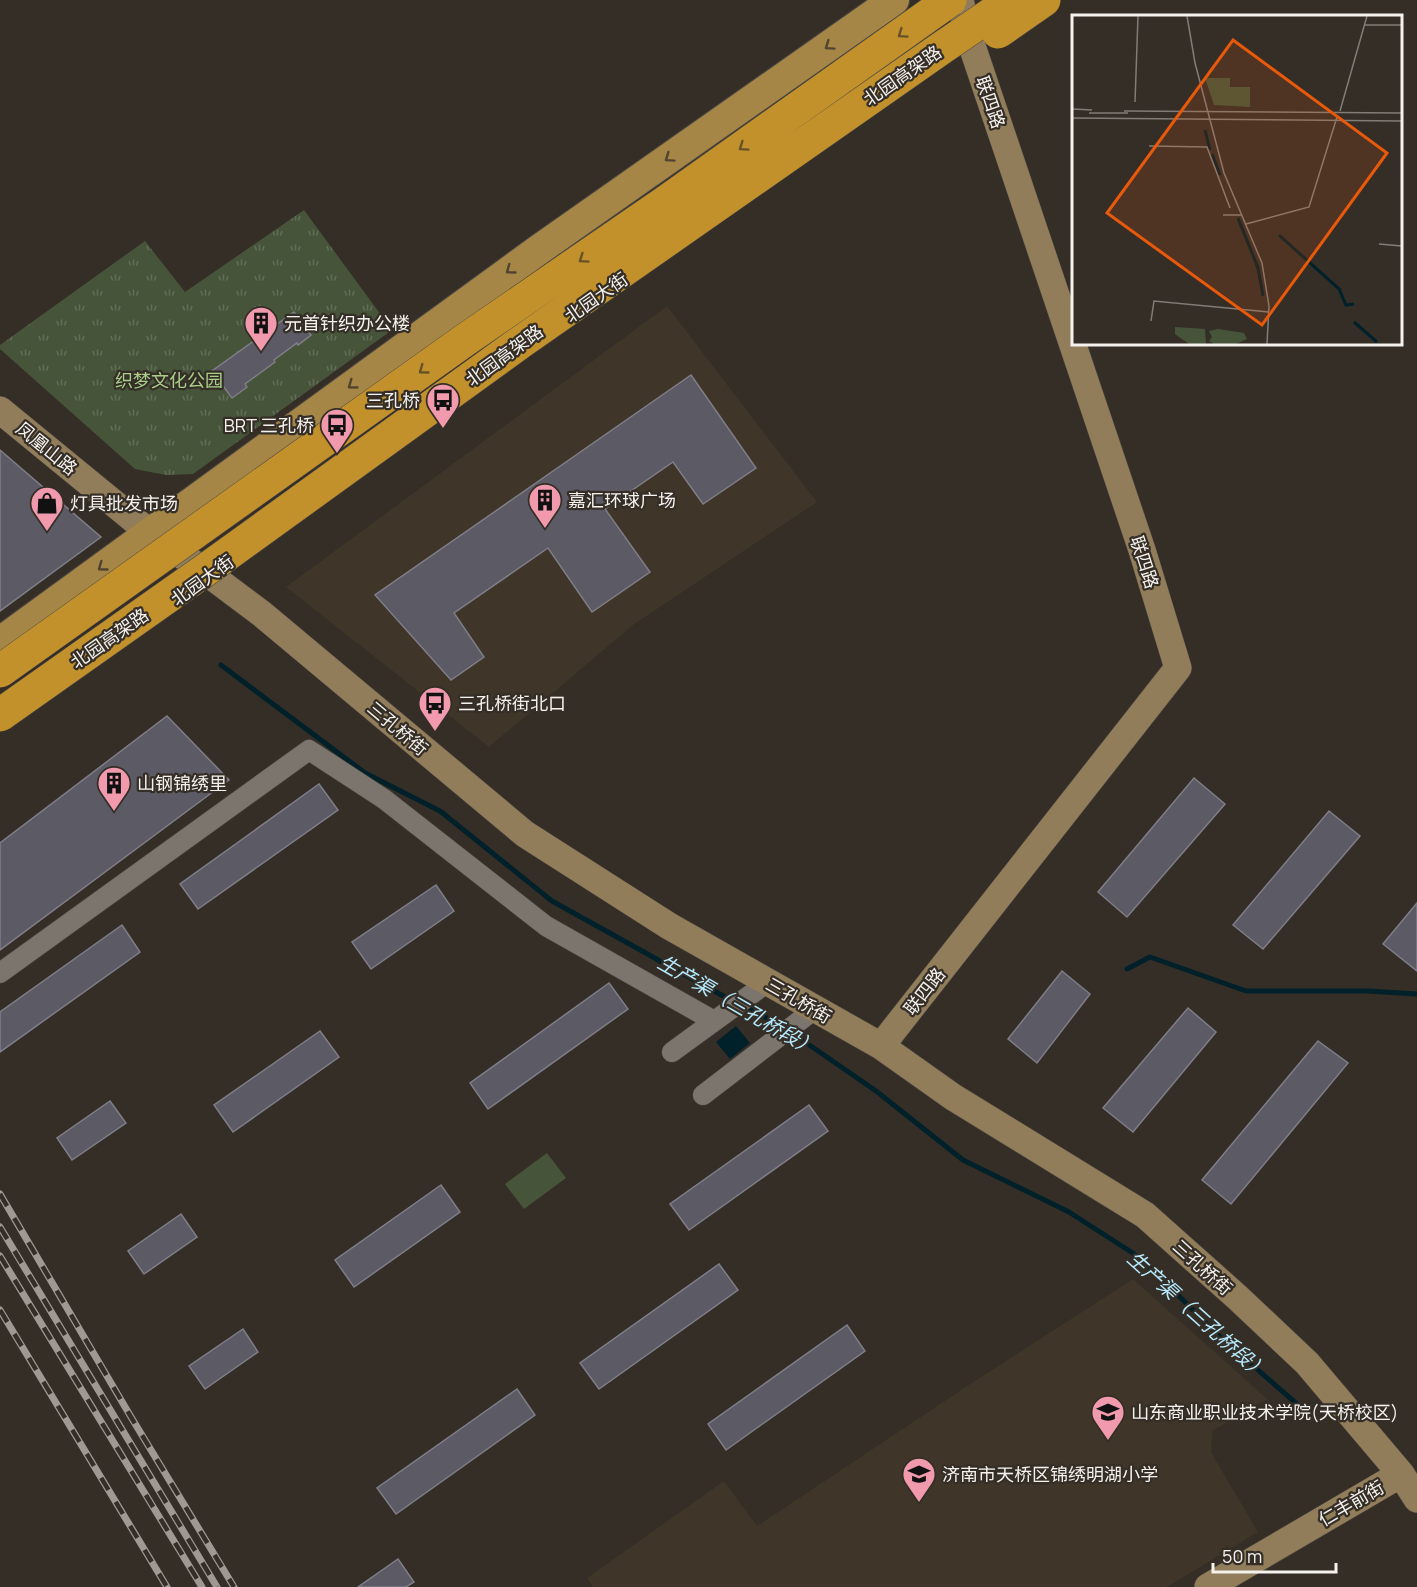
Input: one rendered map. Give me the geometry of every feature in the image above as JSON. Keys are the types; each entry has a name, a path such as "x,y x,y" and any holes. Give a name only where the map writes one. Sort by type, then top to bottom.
{"highway":[{"name":"北园高架路","path":"0,671 465,340 677,194 950,0"},
{"name":"北园高架路","path":"0,715 521,342 1012,0"},
{"path":"521,342 593,293 702,231 814,161 1044,0"}],"main road":[{"path":"0,642 537,250 894,0"},
{"name":"联四路","path":"960,0 968,34 1072,342"},
{"name":"北园大街","path":"0,724 210,575 478,379 855,116 968,34 1020,0"},
{"name":"联四路","path":"880,1046 1178,668 1142,550 1073,345"},
{"name":"凤凰山路","path":"0,410 149,532"},
{"name":"三孔桥街","path":"149,532 262,614 525,834 669,926 758,989 815,1009 880,1046 953,1097 1145,1215 1307,1363 1401,1474 1417,1500"},
{"name":"仁丰前街","path":"1208,1587 1401,1474"}],"street":[{"path":"0,972 309,750 384,799 546,926 721,1016"},
{"path":"672,1052 758,989"},
{"path":"703,1095 815,1009"}],"shaded area":[{"path":"667,306 817,502 633,625 489,747 286,587"},
{"path":"1133,1279 1267,1399 1212,1431 1211,1452 1258,1532 1167,1587 593,1587 587,1578 724,1481 757,1526"}],"green space":[{"name":"织梦文化公园","path":"304,210 392,330 193,474 166,475 135,469 0,349 0,345 145,241 185,292"},
{"path":"547,1153 566,1178 524,1209 505,1184"}],"water":[{"path":"736,1026 750,1043 730,1059 716,1042"}],"building":[{"name":"元首针织办公楼","path":"294,312 311,335 274,360 275,362 245,384 247,387 232,398 212,371"},
{"name":"嘉汇环球广场","path":"691,375 756,468 703,504 673,462 605,509 650,572 592,612 548,548 454,613 484,657 451,680 375,595"},
{"name":"灯具批发市场","path":"0,450 101,537 0,611"},
{"name":"山钢锦绣里","path":"167,716 229,780 0,950 0,843"},
{"path":"1194,778 1225,804 1127,917 1098,892"},
{"path":"319,784 338,810 198,909 180,884"},
{"path":"1329,811 1360,836 1263,949 1233,925"},
{"path":"436,885 454,911 371,969 352,942"},
{"path":"1417,903 1417,971 1383,944"},
{"path":"122,925 140,952 0,1052 0,1012"},
{"path":"1062,971 1090,994 1037,1063 1008,1039"},
{"path":"609,983 628,1009 488,1109 470,1083"},
{"path":"1188,1008 1216,1032 1133,1132 1103,1108"},
{"path":"320,1031 339,1057 233,1132 214,1105"},
{"path":"1318,1041 1348,1063 1231,1204 1202,1180"},
{"path":"110,1101 126,1123 72,1160 57,1138"},
{"path":"809,1105 828,1131 689,1230 670,1204"},
{"path":"441,1185 460,1212 354,1287 335,1260"},
{"path":"181,1214 197,1237 144,1274 128,1251"},
{"path":"719,1264 738,1290 599,1389 580,1363"},
{"path":"847,1325 865,1351 726,1450 708,1424"},
{"path":"243,1329 258,1352 205,1389 189,1366"},
{"path":"517,1389 535,1415 396,1514 377,1488"},
{"path":"398,1559 414,1582 406,1587 358,1587"}],"waterway":[{"name":"生产渠（三孔桥段）","path":"221,665 365,773 440,811 552,901 734,1002"},
{"path":"1127,969 1150,957 1246,991 1368,991 1417,994"},
{"name":"生产渠（三孔桥段）","path":"743,1006 779,1024 876,1091 963,1160 1069,1212 1142,1259 1218,1335 1298,1405"}],"railway":[{"path":"0,1194 234,1587"},
{"path":"0,1227 217,1587"},
{"path":"0,1256 202,1587"},
{"path":"0,1310 167,1587"}],"place":[{"name":"元首针织办公楼","path":"261,352"},
{"name":"三孔桥","path":"443,429"},
{"name":"BRT 三孔桥","path":"337,454"},
{"name":"嘉汇环球广场","path":"545,529"},
{"name":"灯具批发市场","path":"47,532"},
{"name":"三孔桥街北口","path":"435,732"},
{"name":"山钢锦绣里","path":"114,812"},
{"name":"山东商业职业技术学院(天桥校区)","path":"1108,1441"},
{"name":"济南市天桥区锦绣明湖小学","path":"919,1503"}]}
